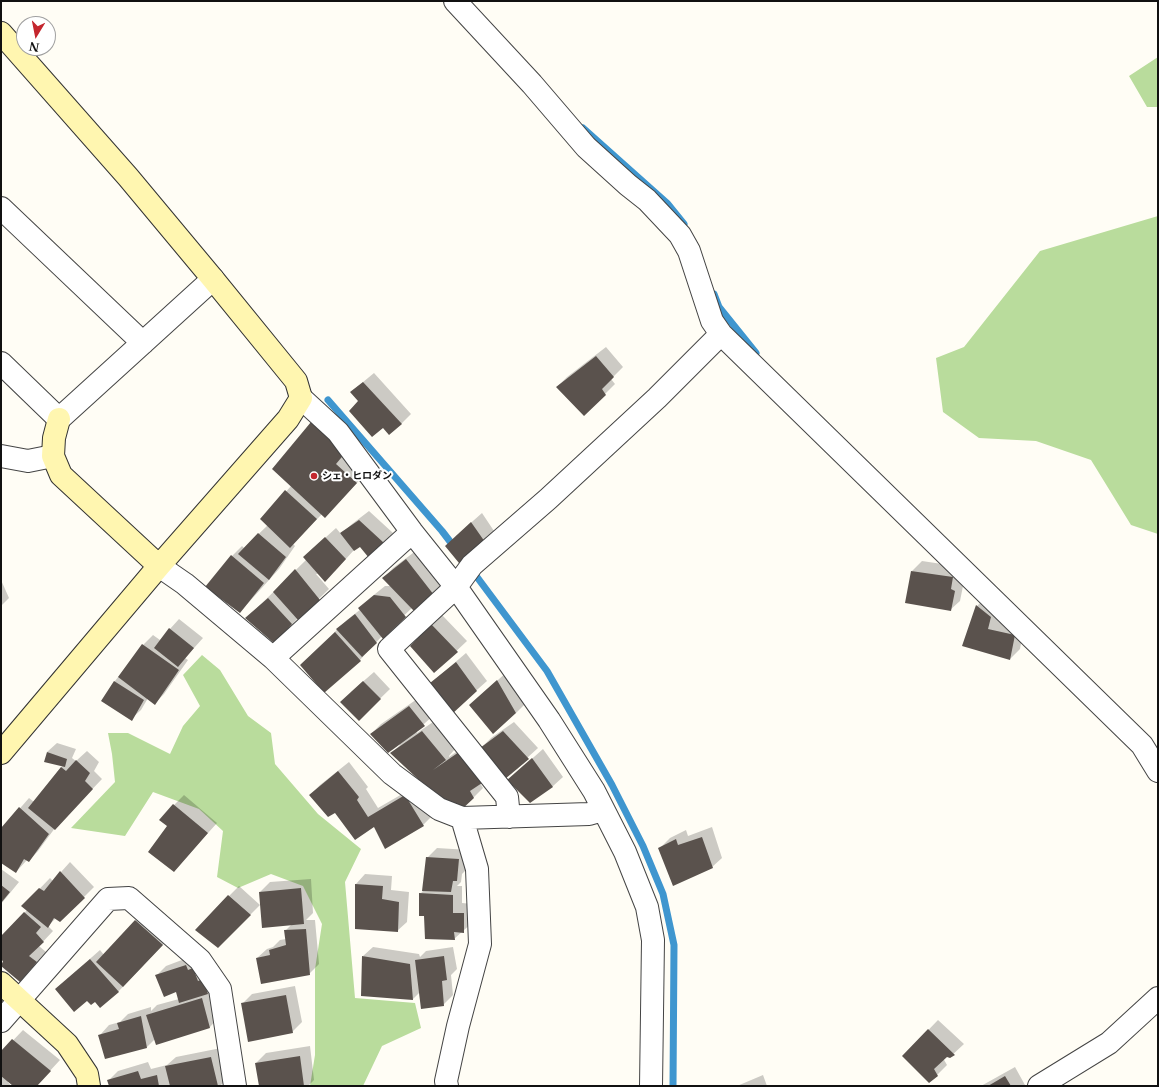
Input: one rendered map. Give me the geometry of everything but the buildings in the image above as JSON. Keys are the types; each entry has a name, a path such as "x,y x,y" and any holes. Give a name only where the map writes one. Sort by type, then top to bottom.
{"street":[{"path":"455,1 532,84 586,147 647,200 680,235 689,251 712,321 721,334 832,445 1142,745 1158,771"},
{"path":"1,33 128,177 213,278 296,381 300,398 338,432 412,532 456,588 549,720 594,791 625,852 647,907 653,940 651,1086"},
{"path":"1,208 143,343"},
{"path":"213,278 59,419 54,438 53,456 61,475 159,566 185,584 273,658 392,774 439,809 462,818 589,814 603,810"},
{"path":"509,817 508,797 389,649 456,588 472,565 652,403 721,334"},
{"path":"1,363 59,419"},
{"path":"1,752 159,566 288,419 300,398"},
{"path":"1,456 28,461 53,456"},
{"path":"273,658 412,532"},
{"path":"447,1086 446,1081 458,1026 480,944 477,870 462,818"},
{"path":"1,1021 108,899 129,898 200,960 220,989 235,1086"},
{"path":"1,983 67,1044 86,1074 89,1086"},
{"path":"1039,1086 1109,1043 1158,998"}],"green space":[{"path":"1158,57 1158,107 1147,107 1129,76"},
{"path":"1158,216 1158,534 1131,525 1091,460 1036,441 979,438 943,412 936,358 964,347 1040,251"},
{"path":"202,655 220,670 248,716 271,733 275,764 318,814 361,849 345,882 355,998 415,1003 421,1028 382,1046 363,1086 310,1086 315,1055 315,969 322,924 303,886 271,874 238,888 217,877 223,831 199,809 153,792 125,836 71,828 115,782 108,733 128,733 170,754 183,726 200,706 183,675"}],"waterway":[{"path":"583,128 667,203 684,224"},
{"path":"714,294 719,307 756,353"},
{"path":"328,400 442,531 455,548"},
{"path":"471,569 547,671 612,785 643,846 663,894 674,945 673,1086"}],"place":[{"name":"シェ・ヒロダン","path":"314,476"}]}
